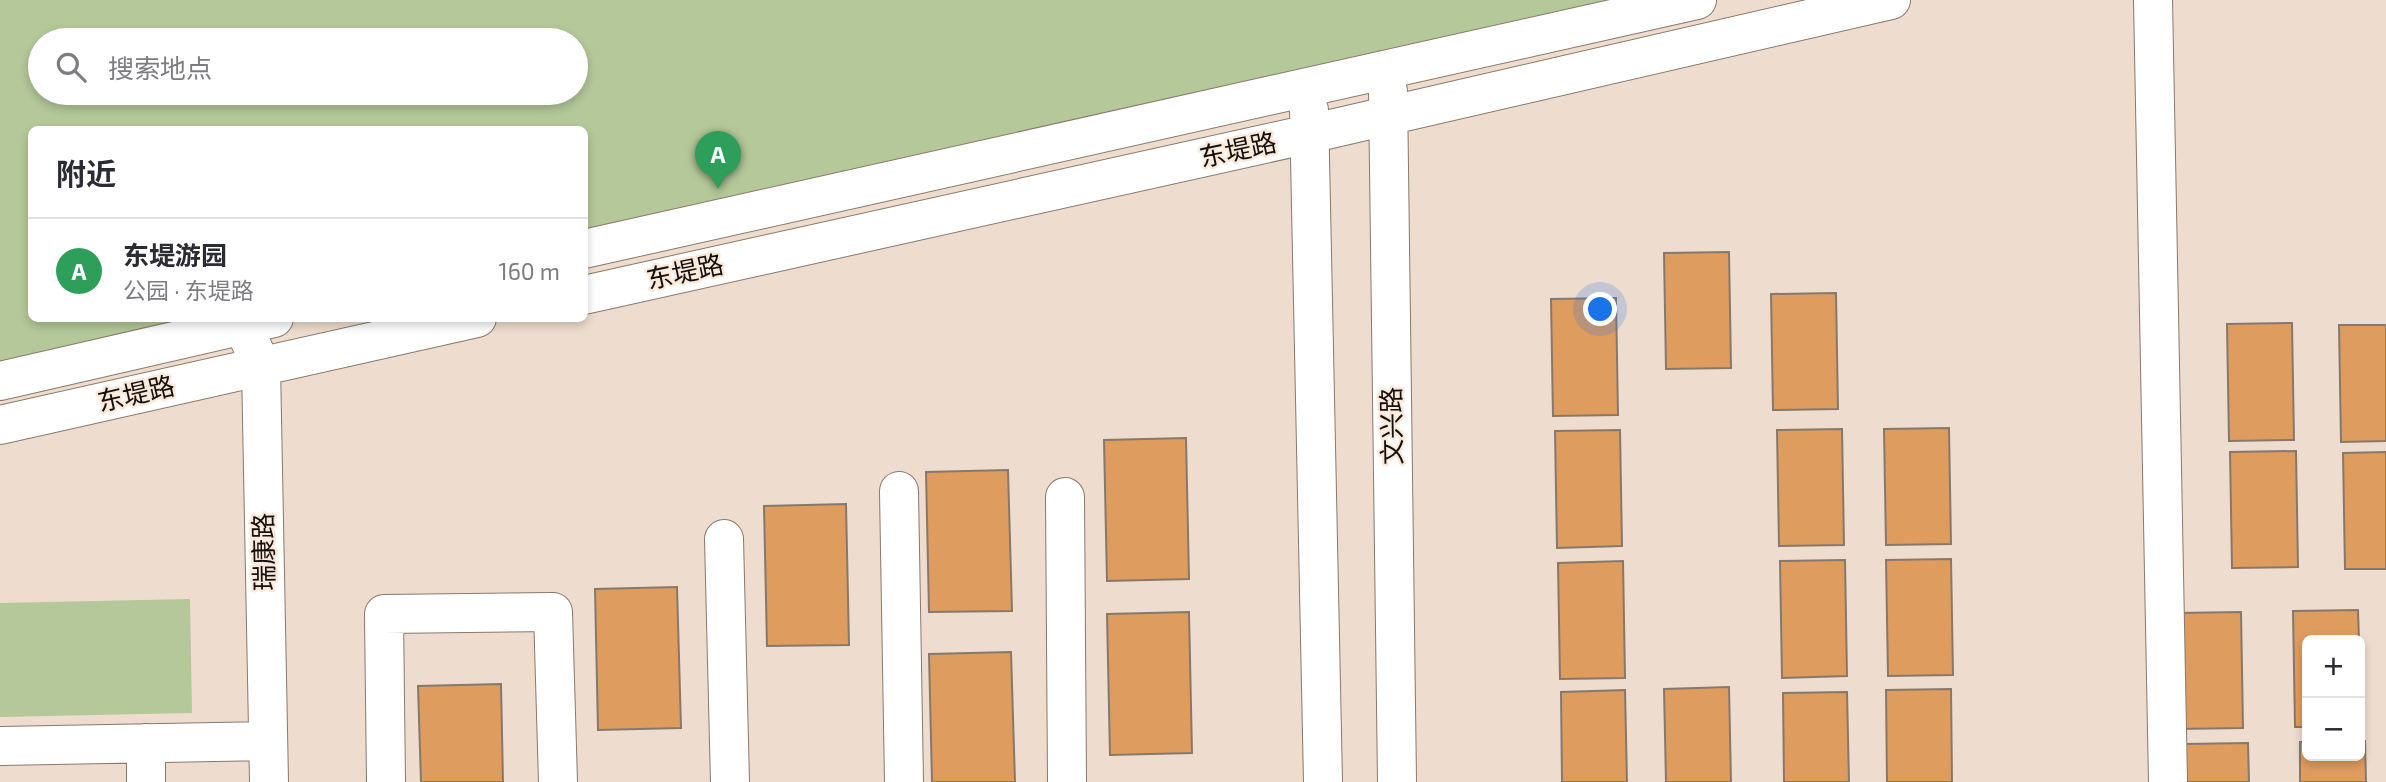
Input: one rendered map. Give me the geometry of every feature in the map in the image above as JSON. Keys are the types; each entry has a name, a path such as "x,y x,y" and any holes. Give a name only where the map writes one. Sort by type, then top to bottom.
{"main road":[{"path":"588,248 1696,0"},
{"name":"东堤路","path":"588,294 1309,134 1891,0"},
{"path":"2153,0 2168,782"},
{"name":"文兴路","path":"1388,69 1397,782"},
{"path":"1308,87 1323,782"},
{"path":"0,381 259,322"},
{"name":"瑞康路","path":"259,322 269,782"},
{"name":"东堤路","path":"0,425 459,322"},
{"path":"899,491 904,782"},
{"path":"1065,497 1068,782"},
{"path":"724,539 730,782"},
{"path":"386,782 384,614 553,612 558,782"},
{"path":"0,746 267,741"},
{"path":"146,743 146,782"}],"green space":[{"path":"0,0 1697,0 588,248 588,126 28,126 28,322 261,322 0,381"},
{"path":"190,599 192,713 0,717 0,603"}],"building":[{"path":"1729,252 1731,368 1666,369 1664,253"},
{"path":"1836,293 1838,409 1773,410 1771,294"},
{"path":"1616,298 1618,415 1553,416 1551,299"},
{"path":"2292,323 2294,440 2229,441 2227,324"},
{"path":"2339,325 2386,325 2386,441 2341,442"},
{"path":"1949,428 1951,544 1886,545 1884,429"},
{"path":"1842,429 1844,545 1779,546 1777,430"},
{"path":"1620,430 1622,546 1557,548 1555,431"},
{"path":"1186,438 1189,579 1107,581 1104,440"},
{"path":"2296,451 2298,567 2232,568 2230,452"},
{"path":"2386,452 2386,569 2345,569 2343,453"},
{"path":"1008,470 1012,611 929,612 926,472"},
{"path":"846,504 849,645 767,646 764,506"},
{"path":"1951,559 1953,675 1888,676 1886,560"},
{"path":"1845,560 1847,676 1782,678 1780,561"},
{"path":"1623,561 1625,678 1560,679 1558,563"},
{"path":"677,587 681,728 598,730 595,589"},
{"path":"2358,610 2359,635 2302,635 2302,727 2295,727 2293,611"},
{"path":"1189,612 1192,753 1110,755 1107,614"},
{"path":"2241,612 2243,728 2178,729 2176,613"},
{"path":"1011,652 1015,782 932,782 929,654"},
{"path":"501,684 503,782 421,782 418,686"},
{"path":"1729,687 1731,782 1666,782 1664,689"},
{"path":"1951,689 1952,782 1887,782 1886,690"},
{"path":"1625,690 1627,782 1562,782 1561,692"},
{"path":"1847,692 1849,782 1784,782 1783,693"},
{"path":"2365,741 2366,782 2300,782 2300,742 2302,761 2365,761"},
{"path":"2248,743 2249,782 2184,782 2183,744"}],"place":[{"name":"东堤游园","path":"718,189"}]}
